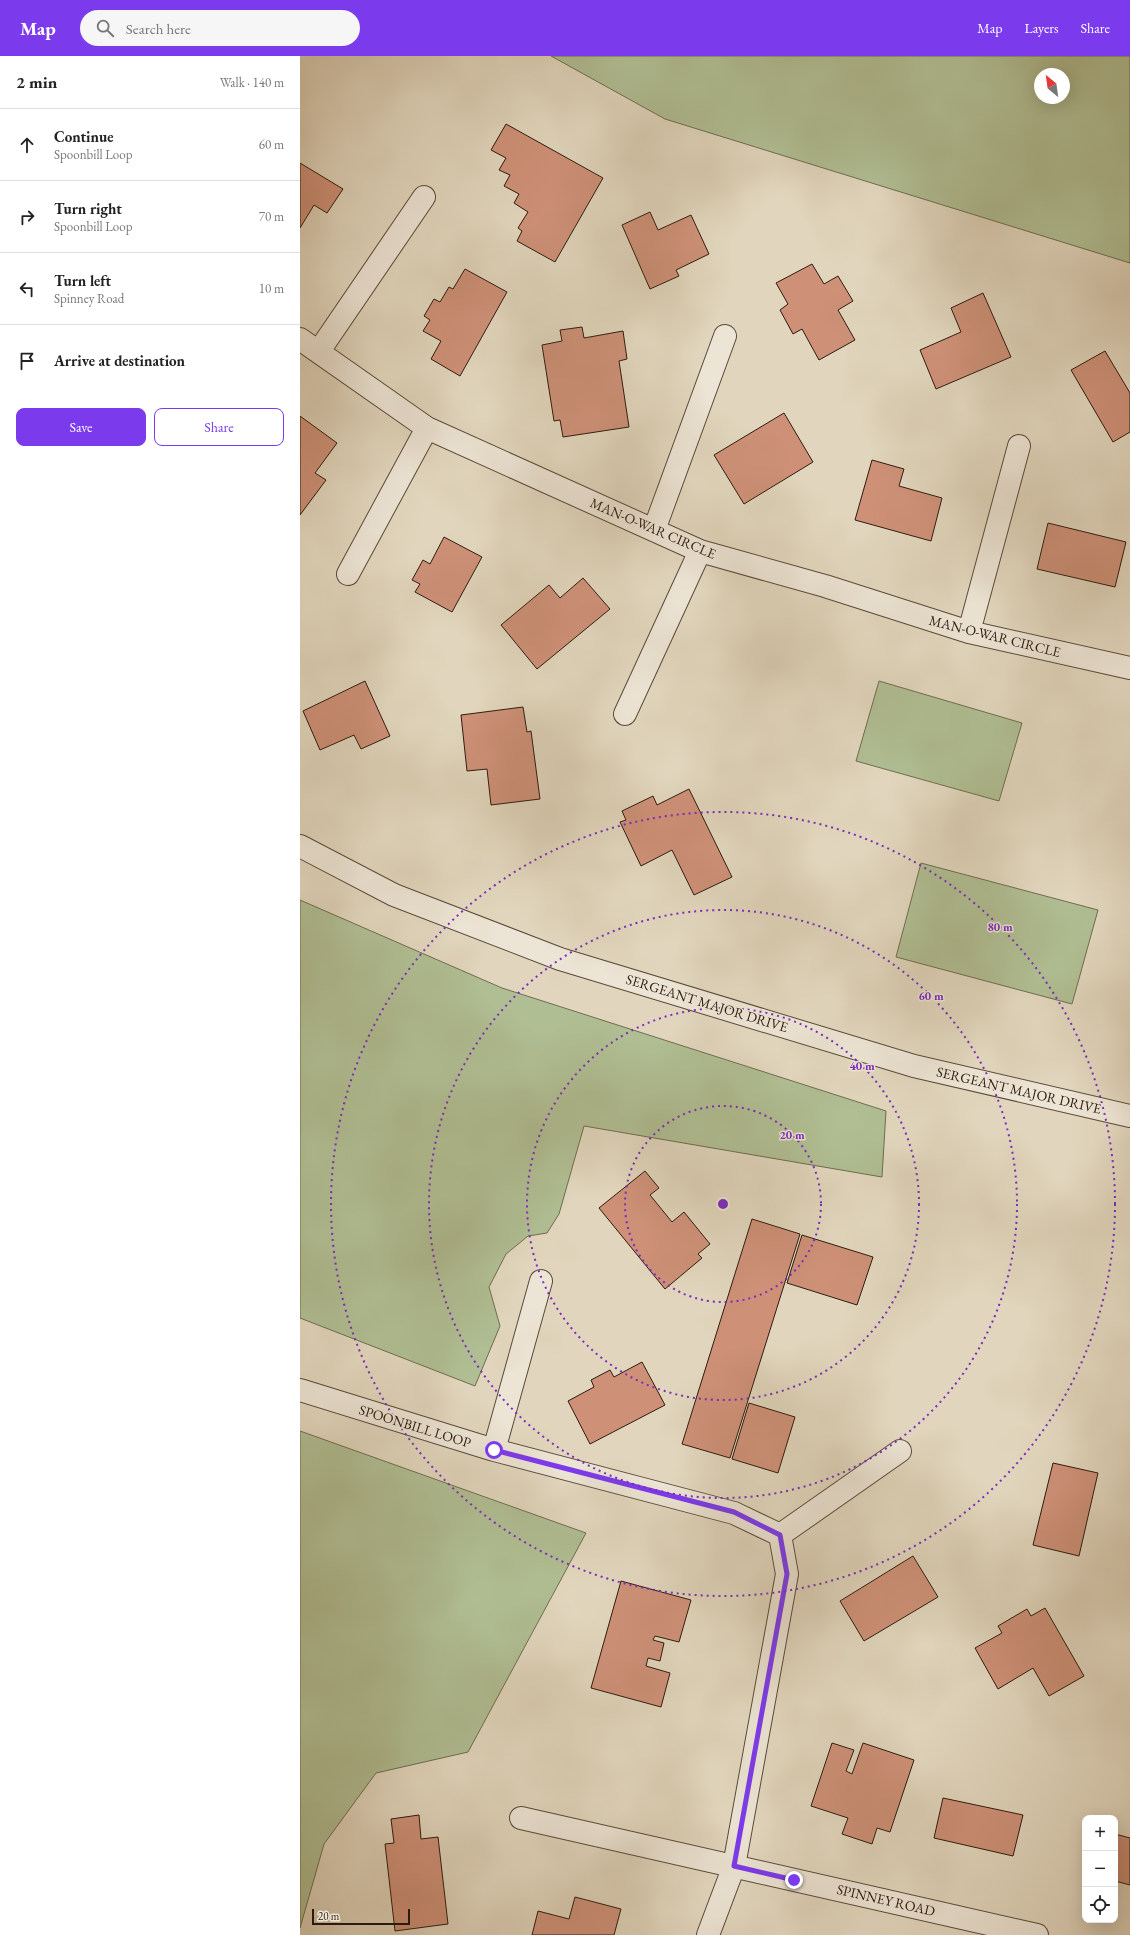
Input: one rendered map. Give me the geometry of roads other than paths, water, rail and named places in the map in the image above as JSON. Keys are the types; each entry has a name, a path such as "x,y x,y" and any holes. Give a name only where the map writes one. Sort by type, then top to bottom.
{"street":[{"path":"319,351 424,197"},
{"path":"654,530 724,336"},
{"name":"MAN-O-WAR CIRCLE","path":"300,339 427,428 700,551 826,586 969,632 1130,668"},
{"path":"348,574 427,428"},
{"path":"969,632 1019,446"},
{"path":"625,714 700,551"},
{"name":"SERGEANT MAJOR DRIVE","path":"300,846 394,895 560,959 914,1066 1130,1116"},
{"path":"494,1450 541,1281"},
{"name":"SPOONBILL LOOP","path":"300,1390 494,1450 734,1512 780,1535"},
{"path":"708,1935 734,1866 787,1574 780,1535 900,1451"},
{"name":"SPINNEY ROAD","path":"521,1818 1037,1935"}]}
